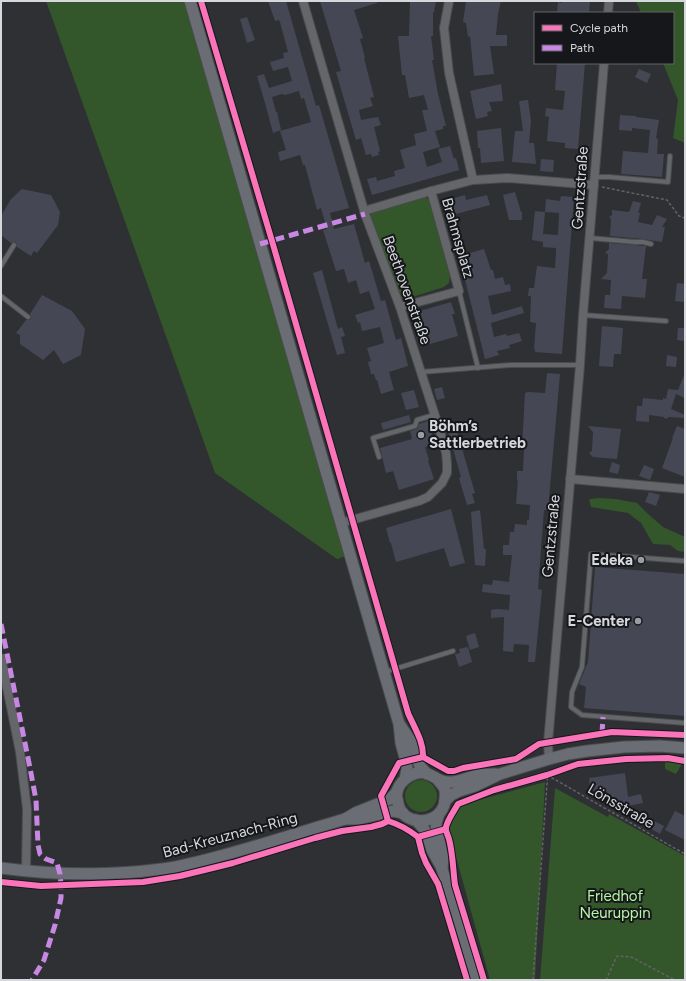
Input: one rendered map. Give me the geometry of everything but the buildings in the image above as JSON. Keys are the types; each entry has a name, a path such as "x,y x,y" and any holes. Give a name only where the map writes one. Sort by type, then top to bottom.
{"main road":[{"path":"190,1 385,672 399,724 401,743 407,769 405,779"},
{"path":"399,724 410,740 420,766 428,774 438,780 448,782 483,774 500,774"},
{"path":"445,801 451,795 459,791 476,786 500,774 549,758 587,751 624,747 660,746 685,748"},
{"path":"428,774 412,774 405,779 397,792 398,807 406,816 416,820 425,821 432,819 439,814"},
{"path":"438,780 444,788 445,793 445,801 436,823 443,857 442,869"},
{"name":"Bad-Kreuznach-Ring","path":"1,868 26,872 60,874 104,874 164,869 229,854 344,819 357,812 390,799 397,792"},
{"name":"Bad-Kreuznach-Ring","path":"344,819 359,819 393,811 403,813"},
{"path":"416,820 427,834 432,850 442,869 476,980"}],"street":[{"name":"Beethovenstraße","path":"303,1 364,211 400,307 446,453 447,464 446,473 442,483 428,497 419,501 341,523"},
{"path":"449,1 444,28 449,73 473,180"},
{"path":"608,12 609,1"},
{"name":"Gentzstraße","path":"549,758 548,743 604,64"},
{"path":"431,191 473,180 506,178 594,181"},
{"name":"Brahmsplatz","path":"364,211 431,191 458,291 400,307"},
{"path":"570,480 685,489"},
{"path":"1,658 20,752 27,808 26,872"}],"lane":[{"path":"594,181 609,177 668,182 670,156"},
{"path":"590,238 643,242 651,244"},
{"path":"1,266 14,245"},
{"name":"Brahmsplatz","path":"458,291 478,368"},
{"path":"1,296 28,316"},
{"path":"583,315 666,321"},
{"path":"421,372 511,365 580,365"},
{"path":"379,457 374,438 415,426 418,420 434,415"},
{"path":"685,561 591,554 582,667 572,692 571,707 582,715 685,723"},
{"path":"385,672 453,651"}],"path":[{"path":"594,181 667,200 679,216 685,218"},
{"path":"534,980 549,758"},
{"path":"606,980 617,956 631,957 676,980"}],"green space":[{"path":"46,1 185,1 346,556 337,559 215,473"},
{"path":"636,1 685,1 685,143 673,138 678,100 663,64 674,64 674,12 641,12"},
{"path":"421,197 426,197 429,201 450,276 449,283 444,287 406,299 400,296 370,218 374,211"},
{"path":"600,498 637,503 663,527 685,537 685,552 678,551 670,545 653,544 641,523 628,513 591,507 589,499"},
{"path":"665,759 683,762 676,774 665,769"},
{"path":"421,780 427,781 434,787 437,796 436,802 430,809 421,812 415,811 408,805 405,796 406,790 412,783"},
{"path":"545,782 535,980 490,980 448,828 460,805"},
{"name":"Friedhof Neuruppin","path":"555,788 608,817 609,814 685,856 685,980 540,980"}],"marked path":[{"path":"260,244 365,214"},
{"path":"1,624 36,800 38,845 40,854 46,859 57,863 61,885 61,898 55,925 44,960 32,980"},
{"path":"602,734 603,717"}],"cycle path":[{"path":"201,1 408,713 422,746 423,757"},
{"path":"388,821 381,796 399,763 423,757 448,771 454,771 463,768 516,759 539,744 612,732 685,735"},
{"path":"484,980 455,885 451,850 446,830 448,821 458,804 494,790 547,775 578,764 626,759 668,758 685,761"},
{"path":"1,882 41,886 143,882 180,876 233,863 315,838 342,831 371,827 388,821 418,837 446,829"},
{"path":"418,837 426,863 438,884 467,980"}],"place":[{"name":"Böhm’s Sattlerbetrieb","path":"421,435"},
{"name":"Edeka","path":"641,560"},
{"name":"E-Center","path":"638,621"}]}
